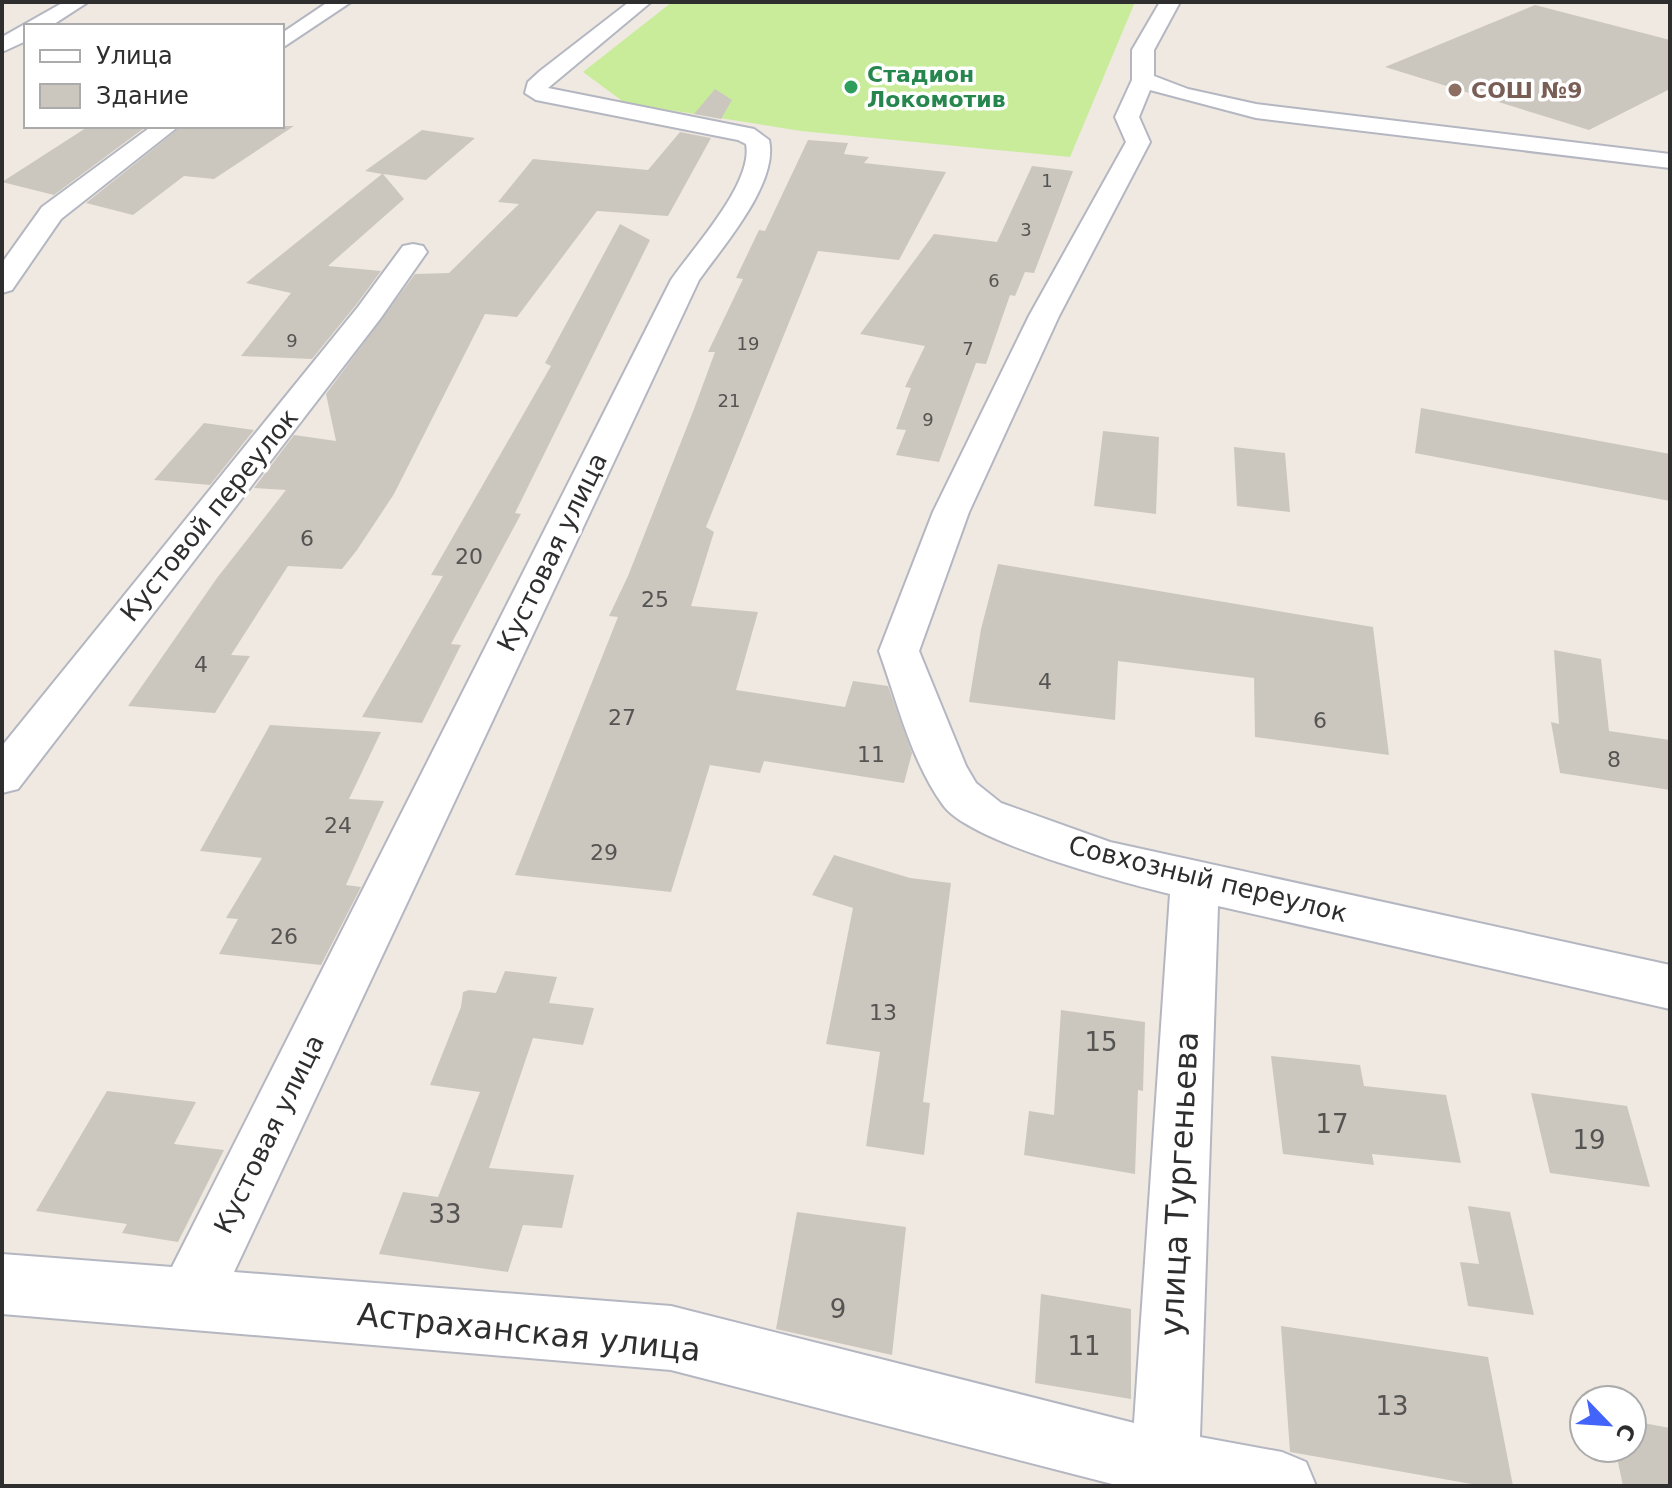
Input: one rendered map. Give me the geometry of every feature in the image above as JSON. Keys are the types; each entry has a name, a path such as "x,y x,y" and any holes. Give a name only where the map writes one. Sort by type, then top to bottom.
{"street":[{"path":"40,24 78,2"},
{"path":"284,41 341,2"},
{"name":"Кустовая улица","path":"188,1301 685,280 745,194 761,156 757,140 745,134 536,93 536,87 548,76 641,2"},
{"path":"1170,2 1143,50 1143,80 1181,94 1256,111 1670,161"},
{"path":"2,46 24,33"},
{"name":"Совхозный переулок","path":"1143,80 1127,117 1138,142 1044,316 951,512 899,651 944,766 960,795 985,815 1104,859 1670,987"},
{"path":"2,284 51,213 164,128"},
{"name":"Кустовой переулок","path":"2,777 19,731 369,313 413,252"},
{"name":"улица Тургеньева","path":"1166,1475 1195,882"},
{"name":"Астраханская улица","path":"2,1284 671,1338 1166,1475 1282,1486"}],"green space":[{"name":"Стадион Локомотив","path":"672,2 1135,2 1070,157 801,131 625,103 583,72"}],"building":[{"path":"1535,5 1670,40 1670,89 1589,130 1385,67"},
{"path":"715,89 732,100 721,119 694,114"},
{"path":"294,126 214,179 184,176 133,215 86,203 180,128"},
{"path":"86,128 144,128 54,195 2,182"},
{"path":"422,130 475,138 426,180 383,174 404,199 328,266 381,271 356,305 312,359 241,356 291,293 246,283 382,174 365,171"},
{"path":"680,132 711,138 668,216 597,211 517,317 485,314 394,494 357,550 342,569 288,566 231,655 250,656 215,713 128,706 217,578 286,490 254,488 294,435 336,441 326,394 415,274 449,273 519,204 498,202 533,159 648,170"},
{"path":"808,140 848,143 844,154 869,157 864,163 946,172 899,260 818,251 706,527 714,532 691,606 758,612 736,690 845,707 853,681 888,686 912,753 904,783 764,761 760,773 710,765 671,892 515,875 618,617 609,616 628,576 715,352 708,352 743,279 736,278 759,230 765,231"},
{"path":"1032,166 1073,171 1034,273 1025,272 1015,296 1010,295 986,364 976,363 939,462 896,455 906,430 896,429 911,388 905,387 925,346 860,334 934,234 997,242"},
{"path":"620,224 650,240 515,513 521,514 451,644 461,645 422,723 362,717 443,576 431,575 551,366 545,363"},
{"path":"1421,408 1670,454 1670,501 1415,453"},
{"path":"204,423 254,430 210,485 154,480"},
{"path":"1103,431 1159,437 1156,514 1094,506"},
{"path":"1234,447 1285,453 1290,512 1237,506"},
{"path":"998,564 1373,627 1389,755 1255,737 1254,678 1118,661 1115,720 969,702 981,629"},
{"path":"1554,650 1601,659 1609,731 1670,740 1670,790 1560,773 1551,722 1559,724"},
{"path":"270,725 381,732 349,799 384,801 346,885 361,887 321,965 219,954 238,919 226,918 262,858 200,851"},
{"path":"834,855 910,878 951,883 923,1102 930,1103 924,1155 866,1146 880,1052 826,1044 853,908 812,895"},
{"path":"505,971 557,977 549,1003 594,1008 583,1045 533,1038 489,1168 574,1175 562,1228 523,1225 508,1272 379,1254 403,1192 438,1197 480,1092 430,1085 461,1007 463,992 496,993"},
{"path":"1061,1010 1145,1022 1143,1091 1138,1090 1135,1174 1024,1155 1029,1111 1054,1115"},
{"path":"1271,1056 1360,1065 1364,1086 1446,1095 1461,1163 1372,1154 1374,1165 1283,1154"},
{"path":"107,1091 196,1102 174,1144 224,1150 178,1242 122,1233 127,1224 36,1211"},
{"path":"1531,1093 1627,1106 1650,1187 1550,1173"},
{"path":"1468,1206 1510,1212 1534,1315 1468,1306 1460,1262 1479,1264"},
{"path":"797,1212 906,1227 892,1355 776,1329"},
{"path":"1041,1294 1131,1309 1131,1399 1035,1383"},
{"path":"1281,1326 1488,1357 1513,1486 1483,1486 1290,1452"},
{"path":"1648,1424 1670,1428 1670,1486 1623,1486 1618,1464 1648,1464"}],"place":[{"name":"Стадион Локомотив","path":"851,87"},
{"name":"СОШ №9","path":"1455,90"}]}
